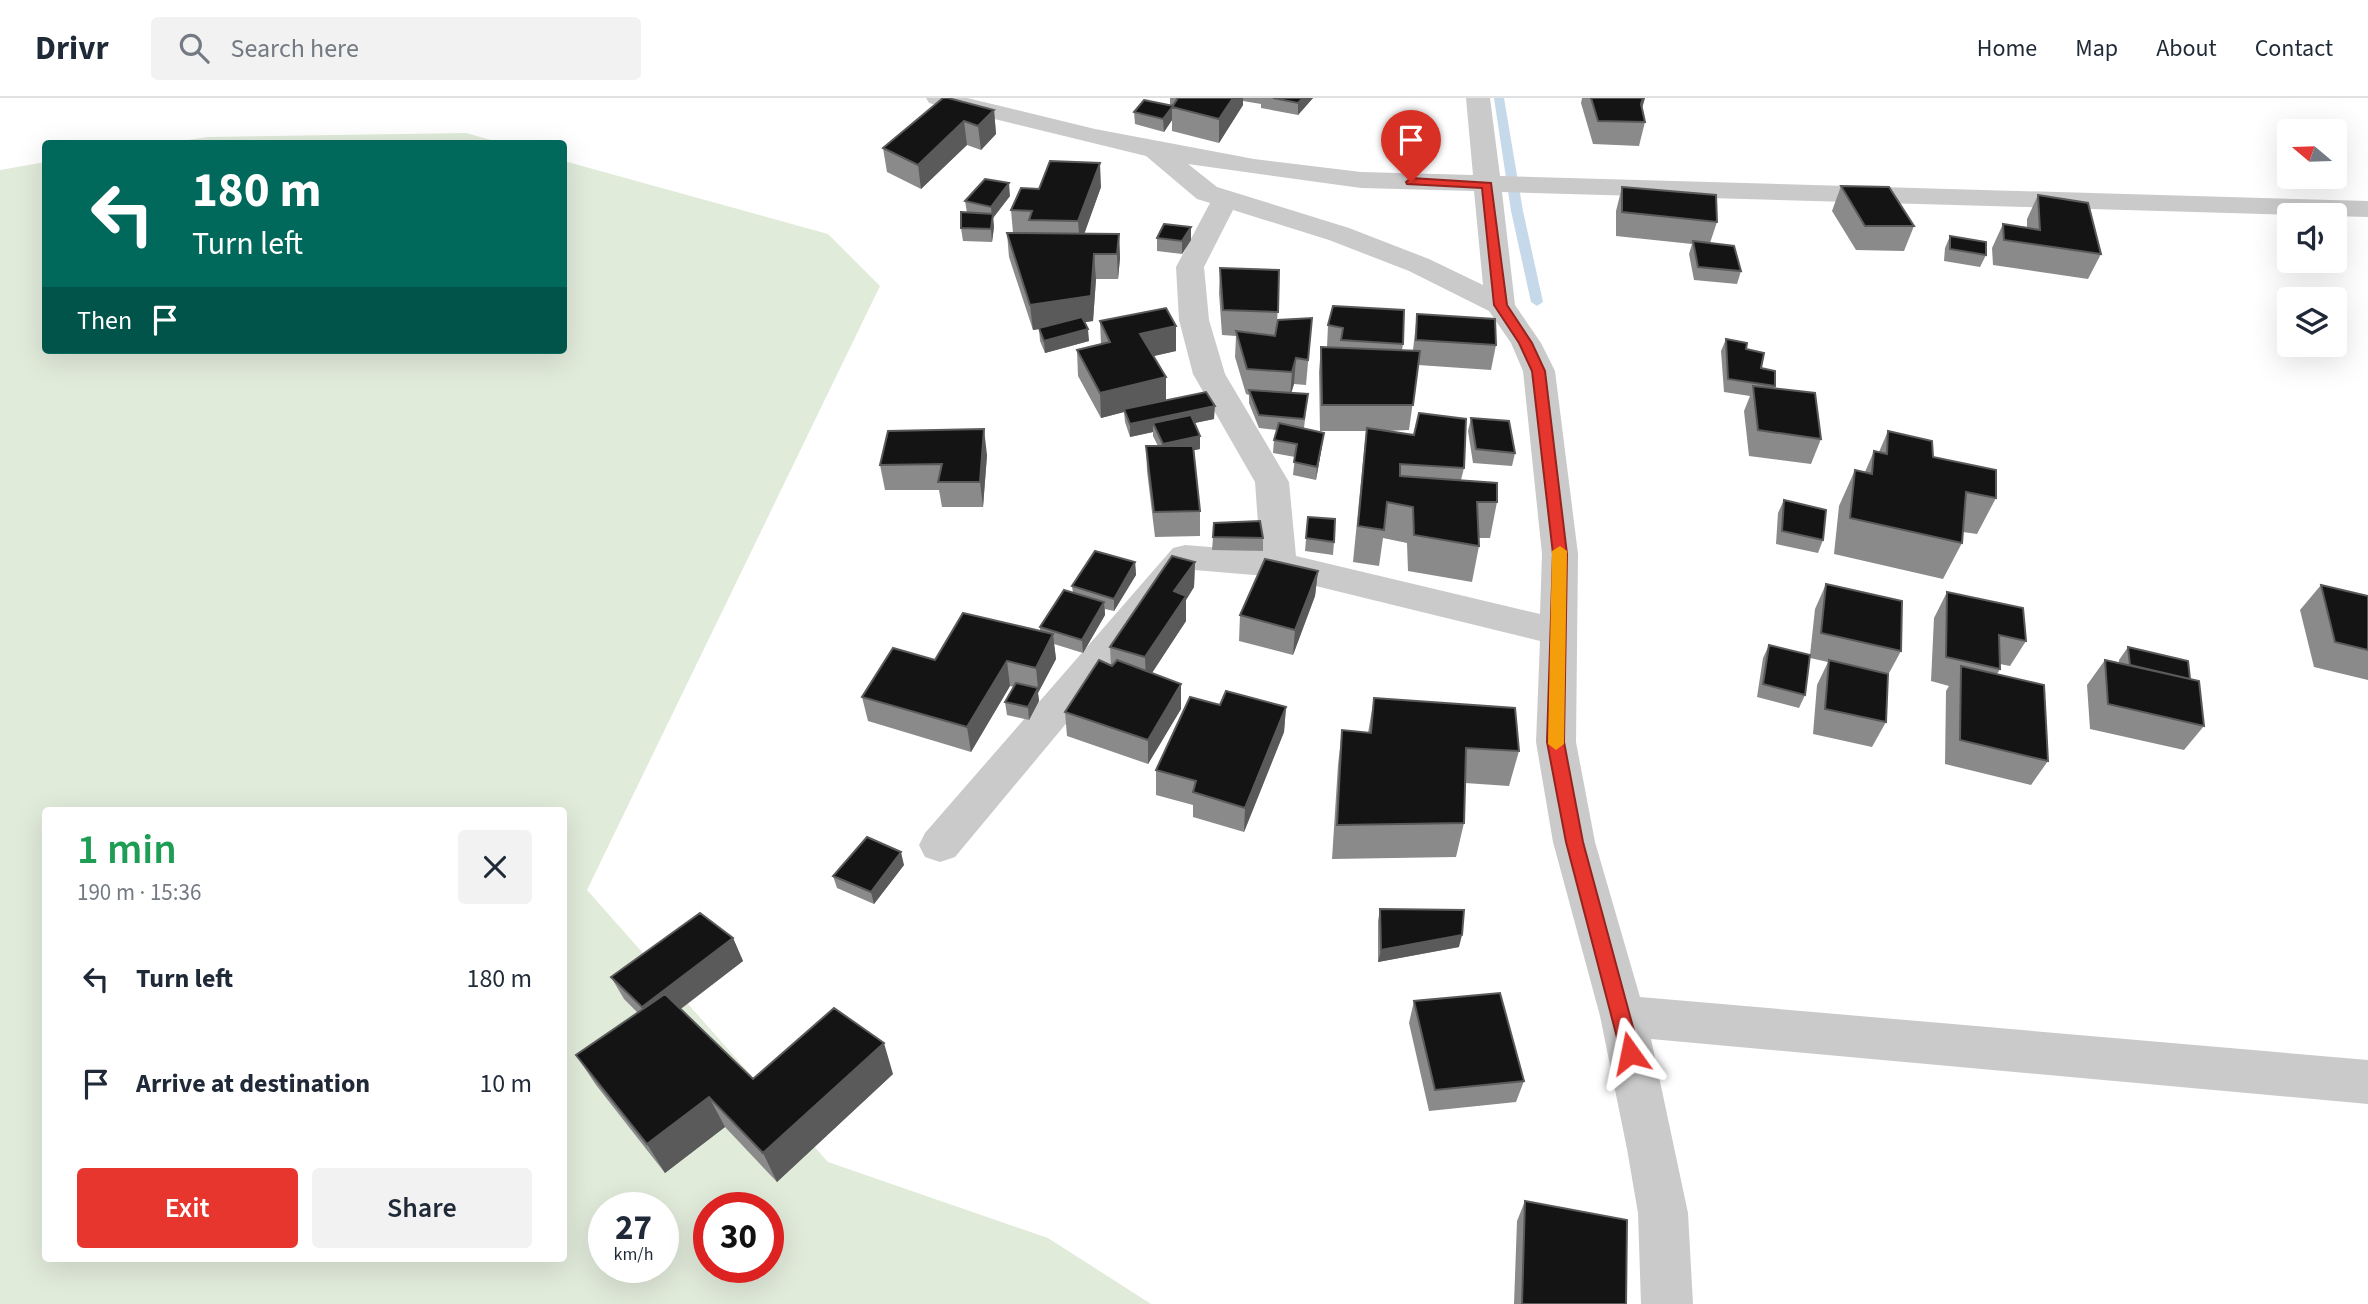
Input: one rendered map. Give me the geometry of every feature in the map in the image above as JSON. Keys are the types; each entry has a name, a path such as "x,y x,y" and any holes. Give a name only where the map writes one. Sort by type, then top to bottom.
{"street":[{"path":"938,98 1047,127 1306,175 1503,186 2368,209"},
{"path":"1479,98 1503,186 1500,305"},
{"path":"1151,148 1207,193 1350,238 1419,265 1500,305 1526,343 1539,371 1560,554 1556,742 1574,842 1623,1016 1663,1213 1667,1304"},
{"path":"1226,199 1190,267 1194,320 1209,374 1272,482 1279,565"},
{"path":"940,845 1185,557 1279,565 1401,592 1558,632"},
{"path":"1623,1016 2368,1082"}],"green space":[{"path":"466,133 491,140 188,140 208,137"},
{"path":"567,162 828,234 880,286 587,890 828,1162 1048,1238 1151,1304 0,1304 0,170 42,163 42,354 567,354"}],"building":[{"path":"943,98 994,110 978,126 964,121 918,165 883,148"},
{"path":"1178,98 1233,98 1219,119 1172,107"},
{"path":"1273,98 1303,98 1298,103"},
{"path":"1591,98 1643,98 1641,104 1645,122 1598,121"},
{"path":"1144,100 1173,106 1163,119 1134,112"},
{"path":"1050,161 1100,163 1078,221 1029,220 1032,211 1011,210 1021,188 1039,189"},
{"path":"985,179 1009,183 991,207 965,201"},
{"path":"1841,186 1889,187 1914,226 1865,226"},
{"path":"1622,187 1716,195 1717,222 1622,212"},
{"path":"2038,195 2088,203 2101,254 2004,240 2003,224 2040,230"},
{"path":"961,212 993,214 991,229 961,228"},
{"path":"1164,224 1191,227 1182,241 1157,238"},
{"path":"1007,233 1119,234 1117,254 1094,254 1091,296 1030,305"},
{"path":"1950,236 1986,242 1986,255 1950,249"},
{"path":"1693,241 1734,246 1741,271 1698,267"},
{"path":"1220,268 1279,270 1278,312 1223,310"},
{"path":"1333,306 1404,310 1403,344 1341,340 1343,328 1328,325"},
{"path":"1166,308 1176,326 1140,334 1166,377 1100,393 1077,350 1110,342 1100,321"},
{"path":"1417,314 1495,319 1496,345 1416,340"},
{"path":"1082,317 1088,329 1044,341 1039,328"},
{"path":"1312,318 1308,360 1296,358 1292,372 1247,369 1236,331 1275,336 1278,320"},
{"path":"1726,339 1747,343 1746,349 1764,353 1761,368 1775,371 1775,386 1728,379"},
{"path":"1321,347 1420,351 1413,405 1322,405"},
{"path":"1753,386 1815,393 1821,439 1758,430"},
{"path":"1249,390 1308,394 1304,419 1259,415"},
{"path":"1206,392 1215,406 1130,424 1124,409"},
{"path":"1419,413 1466,419 1464,468 1400,464 1400,476 1497,483 1497,502 1477,502 1479,546 1414,535 1413,507 1387,502 1384,530 1358,526 1367,428 1414,435"},
{"path":"1191,415 1200,436 1163,444 1153,423"},
{"path":"1471,418 1509,421 1515,453 1476,449"},
{"path":"1279,423 1324,433 1317,467 1294,462 1297,444 1274,440"},
{"path":"984,429 980,482 938,482 942,464 880,465 888,431"},
{"path":"1888,431 1932,441 1933,457 1996,470 1996,498 1966,492 1962,543 1850,518 1855,470 1872,474 1874,451 1887,454"},
{"path":"1146,446 1193,446 1200,511 1154,512"},
{"path":"1784,500 1826,510 1823,540 1782,531"},
{"path":"1308,517 1335,519 1334,542 1306,538"},
{"path":"1260,521 1263,538 1213,537 1214,523"},
{"path":"1095,551 1135,562 1114,599 1072,586"},
{"path":"1172,556 1195,562 1174,591 1186,596 1145,657 1110,647"},
{"path":"1265,559 1318,571 1295,630 1240,615"},
{"path":"1826,584 1902,601 1901,651 1821,633"},
{"path":"2321,585 2368,596 2368,650 2335,642"},
{"path":"1064,590 1104,602 1082,640 1040,627"},
{"path":"1947,592 2023,608 2026,641 1999,635 2000,669 1946,657"},
{"path":"963,613 1053,634 1036,668 1007,661 967,727 862,697 893,648 935,660"},
{"path":"1769,645 1810,655 1805,695 1763,684"},
{"path":"2128,647 2188,661 2190,679 2130,665"},
{"path":"1099,660 1112,666 1117,660 1181,684 1148,740 1065,712"},
{"path":"1829,660 1888,674 1886,722 1825,709"},
{"path":"2105,660 2199,681 2204,726 2108,704"},
{"path":"1961,666 2044,685 2048,761 1960,740"},
{"path":"1016,683 1038,688 1028,707 1005,702"},
{"path":"1226,691 1286,707 1245,808 1193,792 1196,781 1156,770 1190,697 1220,705"},
{"path":"1374,698 1515,708 1519,751 1466,748 1464,823 1337,825 1342,730 1371,733"},
{"path":"867,837 901,852 871,892 833,876"},
{"path":"1380,909 1464,910 1462,935 1381,950"},
{"path":"700,913 733,938 642,1007 611,977"},
{"path":"1500,993 1524,1081 1435,1090 1414,1001"},
{"path":"665,994 753,1079 834,1008 884,1043 763,1153 709,1097 647,1144 576,1055"},
{"path":"1525,1201 1627,1220 1626,1304 1522,1304"}],"waterway":[{"path":"1499,98 1517,211 1537,302"}],"slow traffic":[{"path":"1556,744 1560,551"}],"route":[{"path":"1411,182 1487,185 1500,305 1526,343 1539,371 1560,554 1556,742 1574,842 1623,1016 1630,1053"}]}
